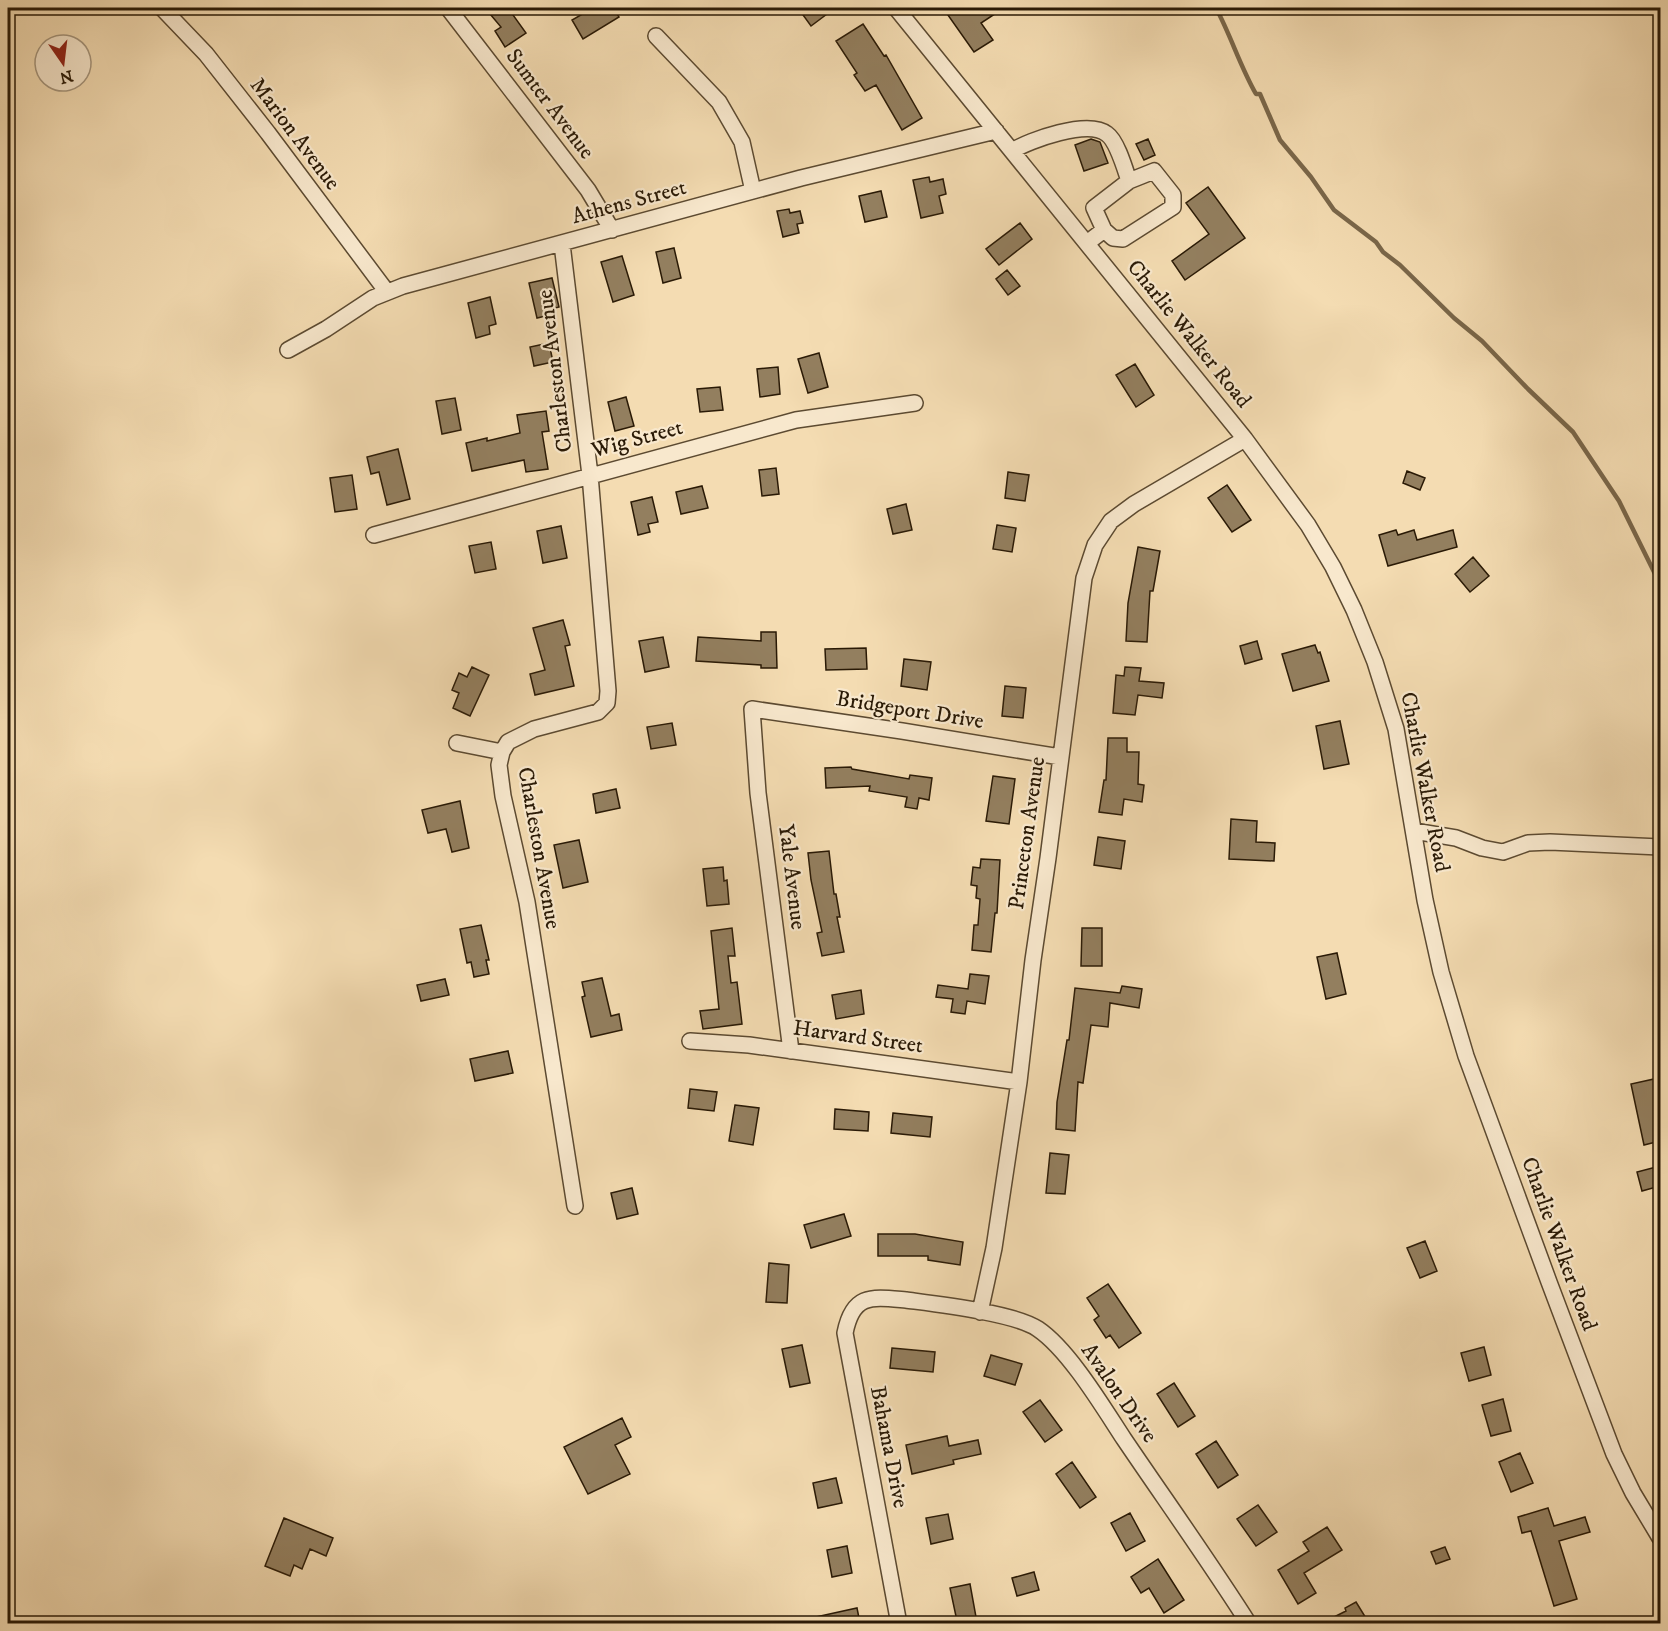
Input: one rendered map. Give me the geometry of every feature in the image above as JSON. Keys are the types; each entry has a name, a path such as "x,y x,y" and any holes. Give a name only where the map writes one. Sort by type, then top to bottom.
{"street":[{"name":"Marion Avenue","path":"162,8 206,54 387,292"},
{"name":"Sumter Avenue","path":"448,8 588,190 612,230"},
{"name":"Charlie Walker Road","path":"896,8 1245,439 1308,525 1333,567 1354,610 1375,662 1396,729 1425,900 1441,972 1466,1056 1614,1454 1633,1493 1660,1538"},
{"path":"656,36 719,102 742,142 753,191"},
{"path":"1012,152 1041,137 1088,129 1099,130 1107,134 1114,143 1130,181"},
{"name":"Athens Street","path":"288,350 373,298 403,286 753,191 996,131"},
{"path":"1154,171 1173,195 1173,207 1123,239 1113,238 1104,230 1094,208 1130,181 1154,171"},
{"path":"1087,243 1104,230"},
{"name":"Charleston Avenue","path":"562,243 590,475 608,691 607,703 598,712 534,729 508,742 501,752 499,765 503,796 526,902 575,1206"},
{"name":"Wig Street","path":"374,535 796,420 915,403"},
{"name":"Princeton Avenue","path":"980,1312 994,1248 1019,1082 1083,578 1095,545 1111,520 1245,439"},
{"name":"Bridgeport Drive","path":"752,709 902,731 1060,758"},
{"name":"Yale Avenue","path":"752,709 758,793 790,1051"},
{"path":"457,743 501,752"},
{"path":"1414,831 1456,838 1482,848 1503,852 1528,843 1551,842 1660,847"},
{"name":"Harvard Street","path":"690,1041 749,1045 1019,1082"},
{"name":"Avalon Drive","path":"879,1298 980,1312 1010,1318 1037,1328 1061,1350 1100,1403 1249,1623"},
{"name":"Bahama Drive","path":"879,1298 865,1299 854,1307 845,1333 899,1623"}],"building":[{"path":"485,8 508,8 526,33 505,47 495,31 501,27"},
{"path":"593,8 613,8 619,17 583,39 572,20"},
{"path":"798,8 835,8 811,26"},
{"path":"943,8 1004,8 981,23 993,40 974,52"},
{"path":"863,24 884,56 886,55 922,118 902,130 876,85 865,91 854,75 857,73 836,41"},
{"path":"1091,139 1100,142 1108,163 1084,171 1075,145"},
{"path":"1148,139 1155,155 1144,160 1136,144"},
{"path":"929,177 930,182 943,179 946,194 939,196 943,213 921,218 913,180"},
{"path":"1208,187 1245,238 1185,280 1172,261 1209,234 1186,203"},
{"path":"881,191 887,217 865,222 859,196"},
{"path":"789,209 790,213 800,211 803,223 797,224 799,233 783,237 777,211"},
{"path":"1020,223 1032,239 999,265 986,249"},
{"path":"674,248 681,278 663,283 656,252"},
{"path":"622,256 634,295 613,302 601,262"},
{"path":"1007,270 1020,286 1008,295 996,279"},
{"path":"552,278 559,307 548,310 550,315 537,318 529,283"},
{"path":"490,297 496,324 489,326 490,334 476,338 468,303"},
{"path":"549,343 553,362 534,366 530,347"},
{"path":"819,353 828,387 808,393 798,359"},
{"path":"1135,364 1154,395 1136,407 1116,375"},
{"path":"778,367 780,394 760,397 757,369"},
{"path":"720,387 723,410 700,412 697,389"},
{"path":"626,397 634,426 615,431 608,402"},
{"path":"455,398 461,430 442,434 436,401"},
{"path":"546,411 549,431 542,432 548,469 526,472 524,460 472,471 466,443 487,438 487,441 520,433 517,415"},
{"path":"398,449 410,499 387,505 379,472 371,474 367,457"},
{"path":"776,468 779,494 762,496 759,470"},
{"path":"1407,471 1425,478 1420,490 1403,483"},
{"path":"1008,472 1029,475 1025,501 1005,498"},
{"path":"352,475 357,509 335,512 330,478"},
{"path":"1227,485 1251,520 1232,532 1208,498"},
{"path":"702,486 708,508 681,514 676,492"},
{"path":"652,497 658,522 648,524 650,532 638,535 631,502"},
{"path":"906,504 912,530 893,534 887,509"},
{"path":"997,525 1016,528 1012,552 993,549"},
{"path":"561,526 567,558 543,563 537,531"},
{"path":"1396,530 1398,535 1414,530 1417,540 1453,530 1457,547 1388,566 1379,535"},
{"path":"491,542 496,569 475,573 469,546"},
{"path":"1138,547 1160,551 1153,591 1150,591 1147,642 1126,641 1128,603"},
{"path":"1473,557 1489,576 1470,592 1455,574"},
{"path":"563,620 570,645 565,646 574,686 535,695 530,674 545,670 533,628"},
{"path":"761,632 776,632 777,668 696,661 698,637 761,641"},
{"path":"663,637 669,667 645,672 639,641"},
{"path":"1257,641 1262,659 1245,664 1240,646"},
{"path":"1315,645 1318,653 1320,652 1329,681 1293,691 1282,654"},
{"path":"866,648 867,669 826,670 825,649"},
{"path":"904,659 931,662 927,690 901,686"},
{"path":"472,667 489,675 470,716 453,708 459,693 452,690 459,673 467,677"},
{"path":"1125,667 1141,668 1139,681 1164,683 1162,698 1138,695 1135,715 1113,713 1116,675 1124,676"},
{"path":"1005,686 1026,688 1023,718 1002,716"},
{"path":"1340,721 1349,764 1324,769 1316,726"},
{"path":"672,723 676,745 651,749 647,727"},
{"path":"1108,738 1127,738 1127,752 1139,752 1138,784 1144,785 1142,802 1124,799 1122,815 1099,812 1104,780 1106,780"},
{"path":"851,767 909,779 910,775 932,778 929,800 919,798 917,809 905,807 907,797 869,791 870,786 826,788 825,768"},
{"path":"993,776 1015,779 1009,824 986,821"},
{"path":"616,789 620,808 596,813 593,794"},
{"path":"460,801 469,848 452,852 446,829 428,833 422,810"},
{"path":"1231,819 1257,821 1256,842 1275,843 1274,861 1229,859"},
{"path":"1098,837 1125,841 1121,869 1094,865"},
{"path":"579,840 588,882 563,888 554,845"},
{"path":"829,851 844,952 822,956 817,933 822,932 808,853"},
{"path":"981,859 1000,860 997,913 995,913 991,952 972,950 974,925 978,925 980,899 976,898 977,886 971,885 973,867 980,868"},
{"path":"723,867 724,881 727,880 729,904 707,906 703,869"},
{"path":"481,925 489,960 486,960 489,974 474,977 471,962 467,963 460,929"},
{"path":"732,928 735,956 728,956 731,983 737,982 742,1024 703,1029 700,1011 719,1009 711,931"},
{"path":"1082,928 1102,928 1102,966 1081,966"},
{"path":"1337,953 1346,994 1326,999 1317,957"},
{"path":"970,974 989,976 985,1004 967,1001 965,1014 951,1012 953,999 936,997 938,985 968,989"},
{"path":"602,978 611,1016 619,1014 622,1030 591,1037 582,997 585,996 582,982"},
{"path":"445,979 449,995 421,1001 417,985"},
{"path":"1122,986 1142,989 1139,1008 1110,1003 1108,1027 1091,1025 1083,1083 1078,1082 1075,1131 1056,1129 1057,1102 1067,1040 1069,1040 1075,988 1120,993"},
{"path":"861,990 864,1014 836,1019 832,995"},
{"path":"508,1051 513,1073 475,1081 470,1059"},
{"path":"1654,1079 1660,1109 1660,1141 1644,1145 1631,1084"},
{"path":"690,1089 717,1092 714,1111 688,1108"},
{"path":"735,1105 759,1108 753,1145 729,1141"},
{"path":"835,1109 869,1112 868,1131 834,1129"},
{"path":"893,1113 932,1117 930,1137 891,1133"},
{"path":"1050,1153 1069,1155 1065,1194 1046,1193"},
{"path":"1660,1166 1660,1186 1642,1191 1637,1172"},
{"path":"632,1188 638,1214 617,1219 611,1193"},
{"path":"844,1214 851,1236 811,1248 804,1225"},
{"path":"878,1234 915,1234 963,1242 960,1265 928,1260 928,1256 878,1256"},
{"path":"1425,1241 1437,1271 1420,1278 1407,1248"},
{"path":"769,1263 789,1265 787,1303 766,1302"},
{"path":"1108,1284 1141,1333 1119,1348 1110,1335 1106,1338 1094,1320 1099,1316 1087,1298"},
{"path":"802,1345 810,1383 790,1387 782,1349"},
{"path":"1484,1347 1491,1375 1469,1381 1461,1353"},
{"path":"892,1348 935,1352 933,1372 890,1368"},
{"path":"991,1355 1022,1364 1015,1385 984,1376"},
{"path":"1174,1383 1195,1416 1178,1427 1157,1394"},
{"path":"1503,1399 1511,1431 1491,1436 1482,1405"},
{"path":"1040,1400 1062,1430 1045,1442 1023,1412"},
{"path":"622,1418 631,1437 615,1445 630,1474 588,1494 564,1447"},
{"path":"947,1436 949,1446 978,1440 981,1454 953,1460 954,1464 912,1474 906,1445"},
{"path":"1216,1441 1238,1475 1218,1488 1196,1454"},
{"path":"1520,1453 1533,1483 1511,1492 1499,1462"},
{"path":"1072,1462 1096,1497 1080,1508 1056,1474"},
{"path":"836,1478 842,1503 818,1508 813,1483"},
{"path":"1258,1505 1277,1532 1256,1546 1237,1519"},
{"path":"1548,1508 1554,1526 1585,1517 1590,1532 1559,1541 1577,1599 1554,1606 1531,1531 1522,1533 1518,1517"},
{"path":"1130,1513 1145,1541 1126,1551 1111,1523"},
{"path":"948,1514 953,1539 931,1544 926,1518"},
{"path":"284,1518 333,1538 326,1556 310,1549 302,1569 294,1565 290,1576 265,1566"},
{"path":"1327,1527 1342,1550 1304,1573 1316,1593 1298,1604 1278,1570 1309,1551 1303,1542"},
{"path":"847,1546 852,1573 832,1577 827,1550"},
{"path":"1445,1547 1450,1559 1436,1564 1431,1552"},
{"path":"1158,1559 1184,1600 1164,1613 1149,1588 1141,1593 1131,1577"},
{"path":"1034,1572 1039,1590 1017,1596 1012,1578"},
{"path":"970,1584 976,1617 957,1621 950,1588"},
{"path":"1356,1602 1369,1623 1322,1623 1346,1611 1345,1608"},
{"path":"857,1608 860,1623 812,1623 811,1618"}],"waterway":[{"path":"1216,8 1250,83 1256,94 1260,94 1280,140 1311,177 1334,210 1376,242 1383,252 1482,341 1573,432 1619,501 1660,584"}]}
